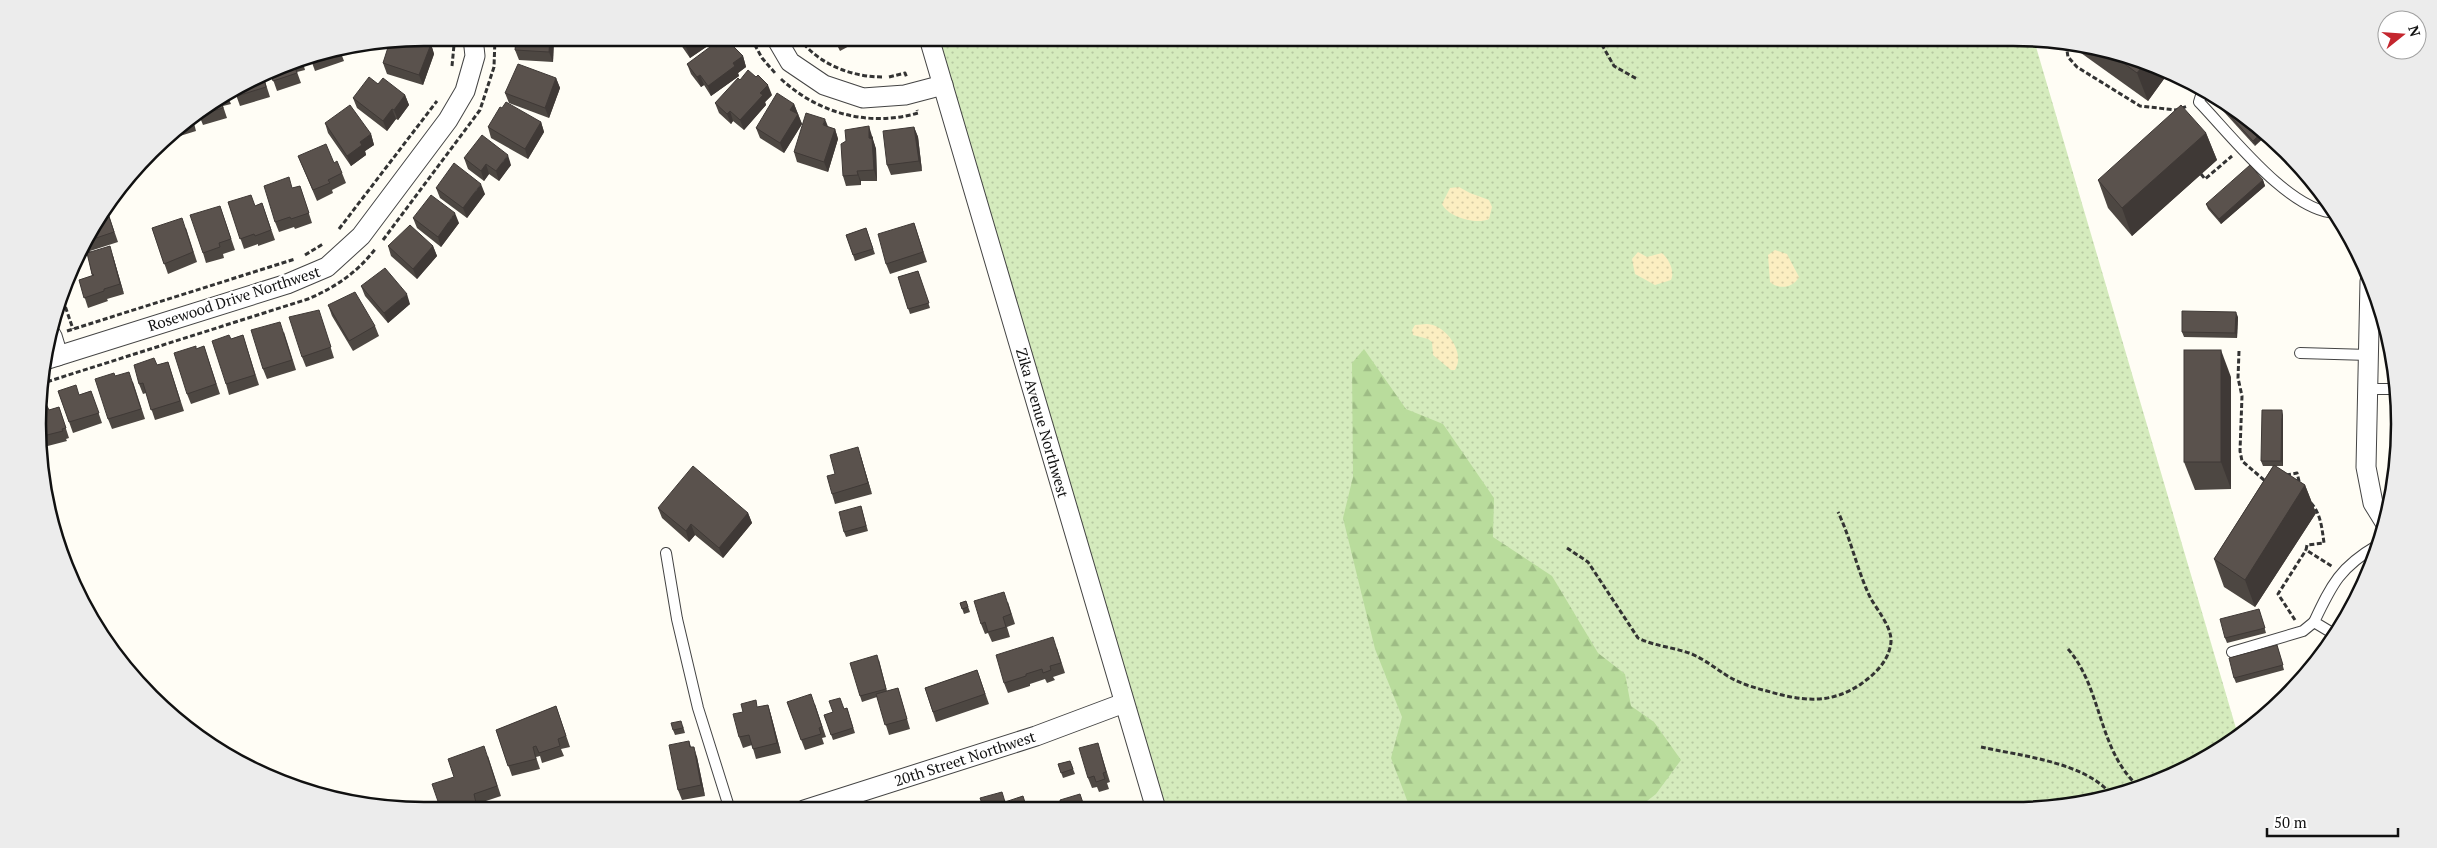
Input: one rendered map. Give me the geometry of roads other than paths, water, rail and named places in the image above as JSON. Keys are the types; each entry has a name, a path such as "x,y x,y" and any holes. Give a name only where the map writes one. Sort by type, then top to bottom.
{"street":[{"name":"Rosewood Drive Northwest","path":"52,358 287,284 327,267 361,236 448,120 465,90 474,56 473,46"},
{"path":"781,46 790,62 824,86 863,98 905,95 943,85"},
{"name":"Zika Avenue Northwest","path":"931,46 1154,802"},
{"path":"2370,300 2366,467 2374,503 2380,513"},
{"name":"20th Street Northwest","path":"829,802 1036,736 1124,703"}],"lane":[{"path":"2201,96 2199,102 2281,188 2305,205 2326,213"},
{"path":"2300,353 2369,355"},
{"path":"2368,389 2389,389"},
{"path":"2232,652 2303,631 2314,622 2333,582 2356,558 2369,550"},
{"path":"666,553 676,619 698,708 727,802"},
{"path":"2314,622 2329,631"}]}
